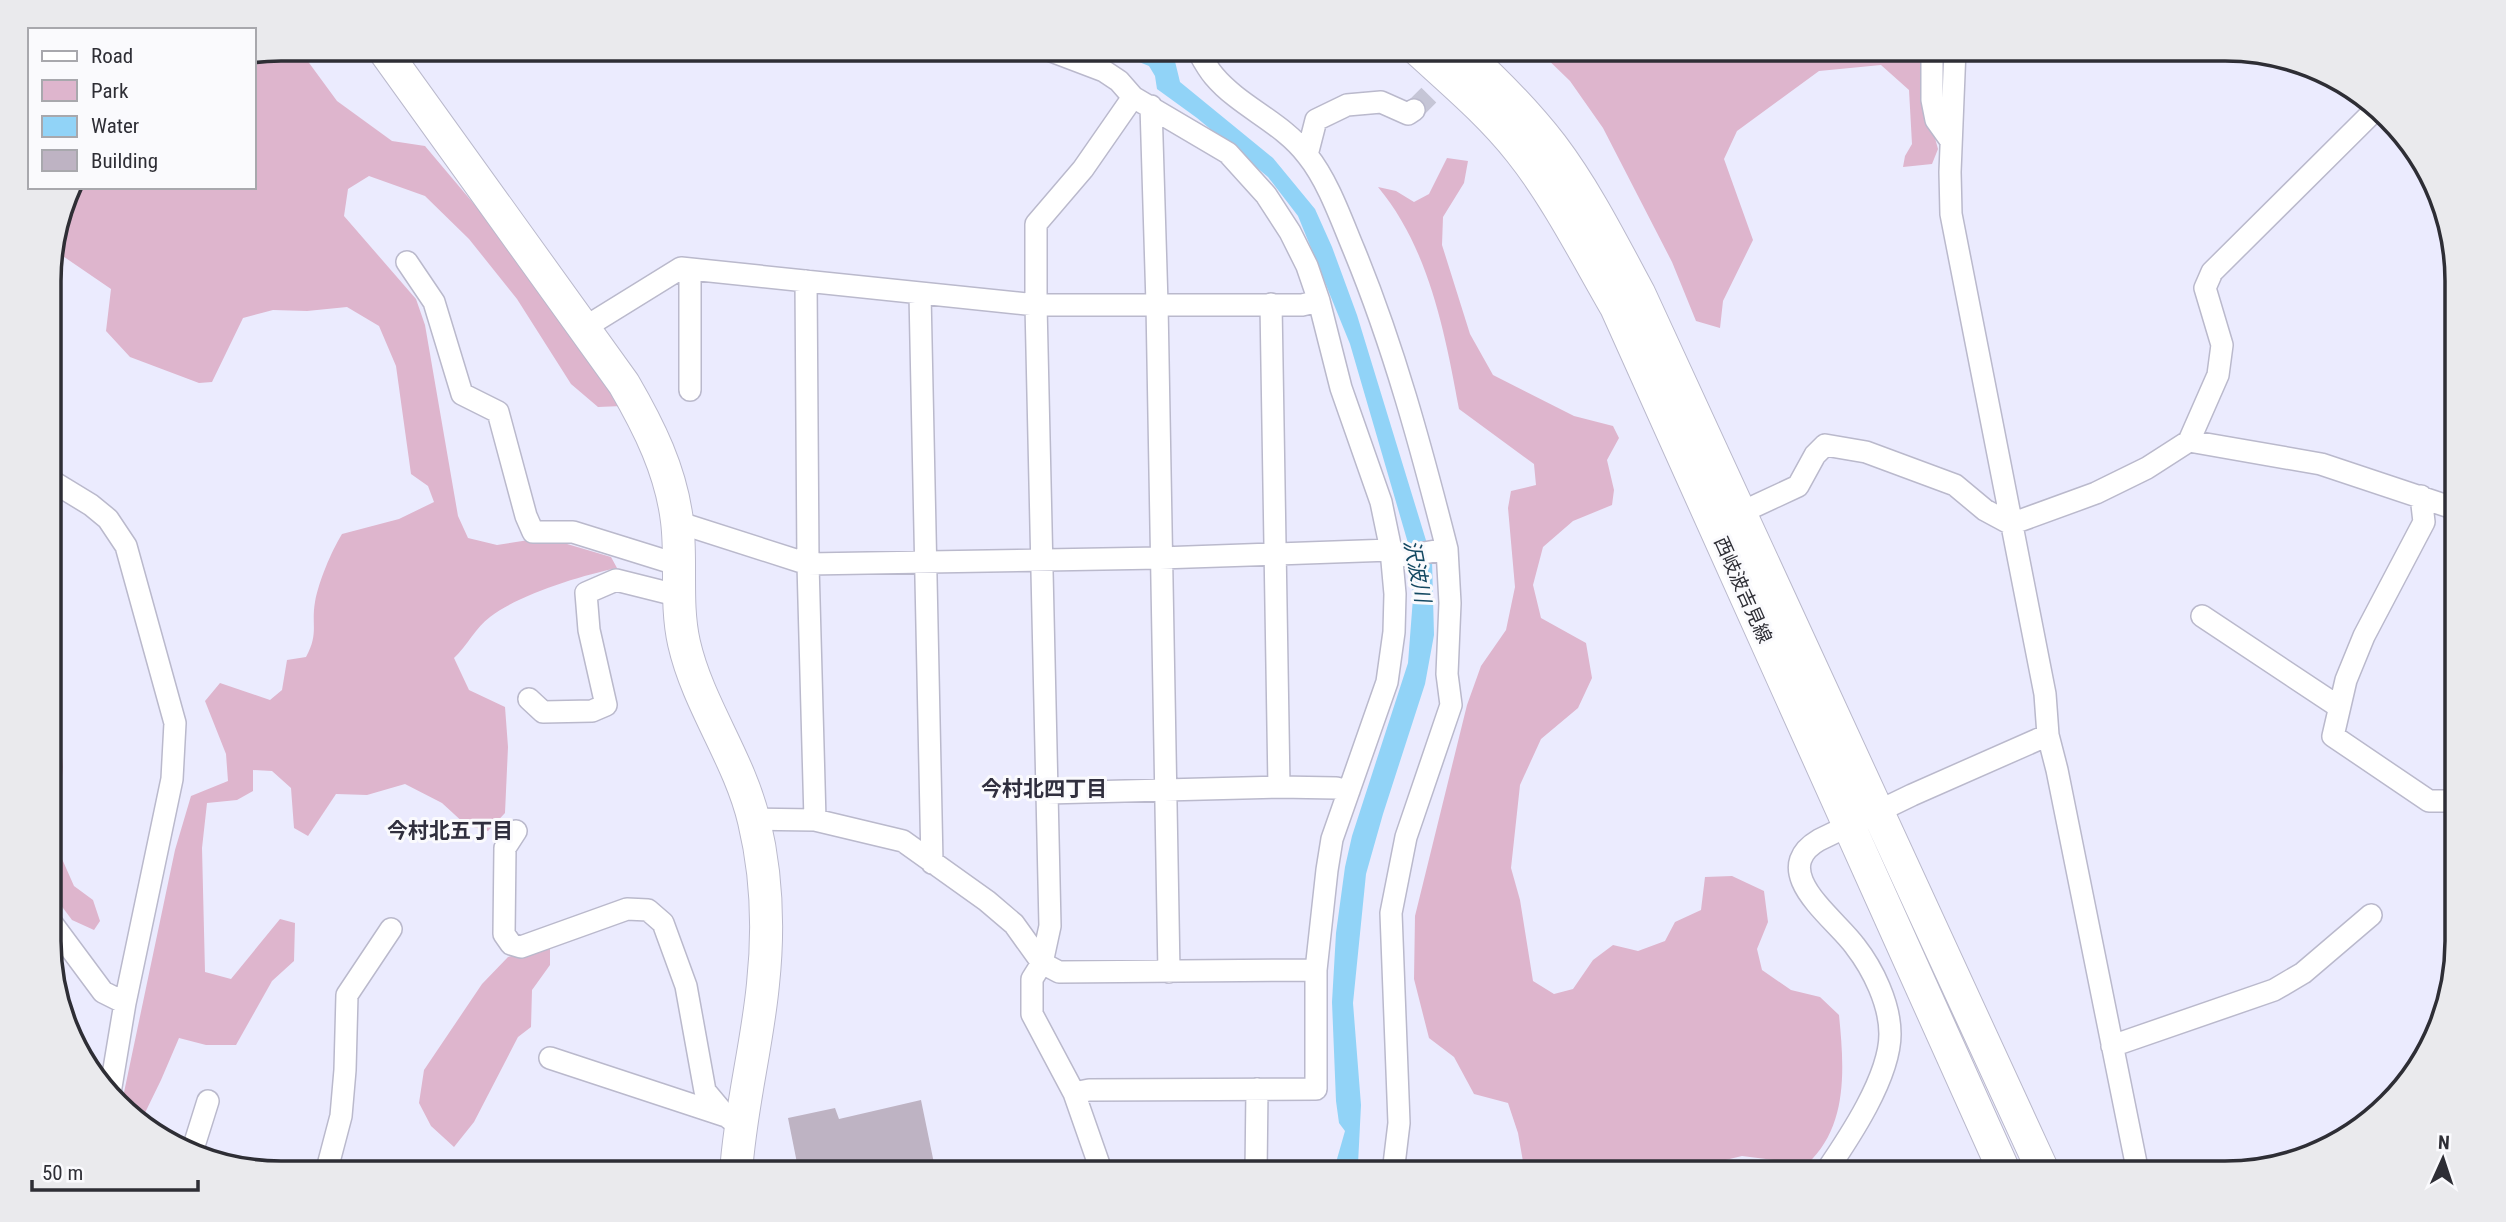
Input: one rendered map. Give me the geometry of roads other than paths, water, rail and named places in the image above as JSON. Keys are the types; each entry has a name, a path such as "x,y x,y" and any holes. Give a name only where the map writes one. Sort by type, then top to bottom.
{"main road":[{"path":"392,61 624,384 656,443 669,479 677,522 684,643 706,702 734,759 754,819 764,871 767,906 763,987 733,1121 735,1161"},
{"name":"西岐波吉見線","path":"1430,61 1478,105 1521,152 1568,224 1616,307 2000,1160"},
{"name":"西岐波吉見線","path":"1473,61 1492,78 1552,146 1593,208 1639,293 2040,1160"}],"street":[{"path":"1074,1093 1089,1090 1316,1089 1316,970 1326,870 1332,839 1387,682 1394,632 1399,553 1341,388 1319,301 1307,266 1290,232 1266,195 1228,153 1142,102 1104,71 1078,61"},
{"path":"1204,61 1212,75 1229,91 1278,127 1307,155 1336,205 1390,342 1424,456 1443,550 1450,603 1447,674 1451,705 1406,837 1391,913 1399,1123 1395,1160"},
{"path":"1932,61 1932,100 1936,120 1951,141"},
{"path":"1954,61 1951,214 2045,694 2048,735 2136,1160"},
{"path":"1142,102 1157,304 1169,972"},
{"path":"1098,1161 1074,1093 1032,1014 1032,979 1042,963 1050,926 1036,223 1142,102"},
{"path":"1307,155 1316,120 1347,105 1381,102 1408,114 1414,110"},
{"path":"1740,513 1798,486 1815,455 1825,445 1866,452 1955,485 1984,510 2011,524 2096,493 2147,468 2189,442 2218,375 2222,345 2205,288 2212,272 2369,116"},
{"path":"407,262 434,302 462,394 498,412 526,516 533,532 573,532 679,565"},
{"path":"584,328 681,268 1036,305 1302,305 1319,301"},
{"path":"690,269 690,390"},
{"path":"806,282 808,564 815,820"},
{"path":"920,294 932,863"},
{"path":"1271,304 1273,554 1279,787"},
{"path":"2189,442 2321,464 2445,505"},
{"path":"62,487 108,519 126,546 175,723 172,779 125,1003 112,1081"},
{"path":"2421,496 2424,522 2364,635 2346,680 2333,736 2429,801 2445,801"},
{"path":"677,522 808,564 1443,550"},
{"path":"529,699 543,712 592,711 606,705 589,630 586,593 616,580 680,596"},
{"path":"2202,616 2339,707"},
{"path":"1834,1160 1873,1091 1885,1061 1890,1035 1887,1010 1865,959 1806,890 1799,873 1802,857 1811,845 1849,826 2048,735"},
{"path":"1047,793 1279,787 1336,788 1349,791"},
{"path":"754,819 815,820 903,841 987,901 1014,924 1042,963 1059,972 1316,970"},
{"path":"516,831 505,848 504,934 511,944 521,947 627,909 648,910 663,923 686,986 705,1091 733,1121"},
{"path":"2112,1046 2274,989 2303,973 2371,915"},
{"path":"329,1161 341,1116 347,995 391,929"},
{"path":"61,935 103,992 125,1003"},
{"path":"550,1058 733,1121"},
{"path":"1256,1161 1257,1089"},
{"path":"195,1143 208,1101"}],"water":[{"name":"沢波川","path":"1137,61 1175,61 1180,82 1273,158 1315,209 1357,315 1432,560 1434,635 1425,684 1366,874 1353,1003 1361,1105 1358,1160 1337,1160 1345,1131 1339,1123 1336,1101 1332,1002 1336,933 1352,836 1408,663 1413,598 1410,550 1350,344 1298,216 1268,177 1197,118 1157,89 1155,76 1149,66"}],"tunnel":[{"path":"1414,110 1455,69"}],"district":[{"name":"今村北四丁目","path":"1044,789"},
{"name":"今村北五丁目","path":"450,831"}]}
